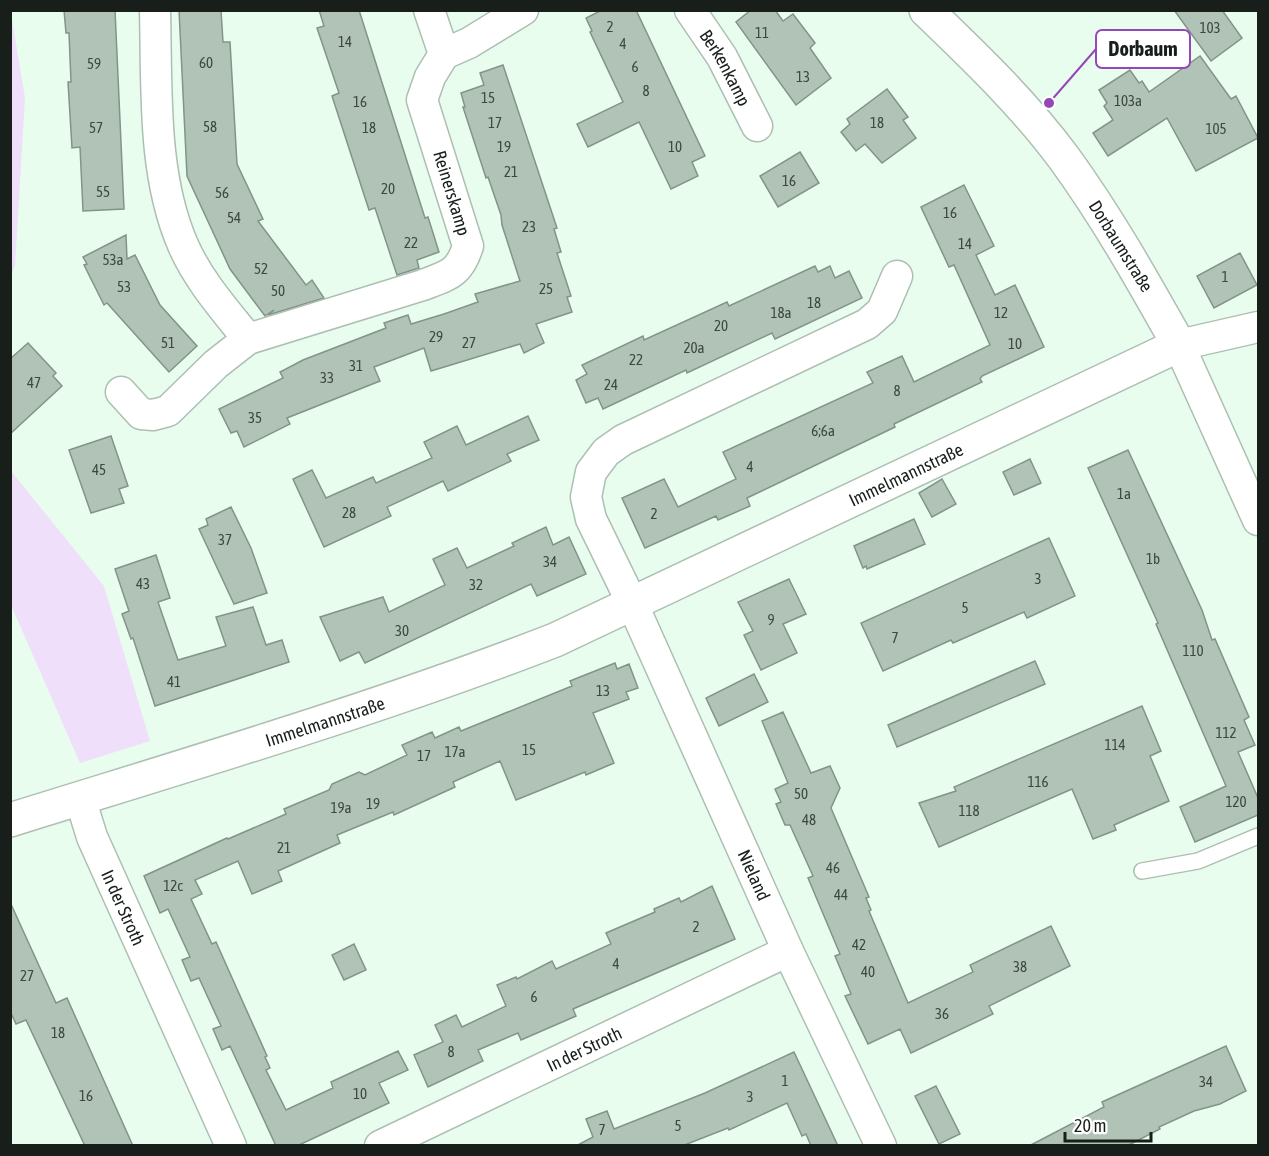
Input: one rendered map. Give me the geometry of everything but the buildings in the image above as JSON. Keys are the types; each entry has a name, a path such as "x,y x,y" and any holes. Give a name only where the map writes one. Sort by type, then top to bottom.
{"street":[{"path":"155,10 160,140 163,173 170,208 184,246 202,280 248,339"},
{"path":"429,10 444,54 469,43 523,10"},
{"name":"Berkenkamp","path":"690,10 722,57 757,126"},
{"name":"Dorbaumstraße","path":"926,10 1009,93 1064,158 1126,250 1179,345 1258,520"},
{"name":"Reinerskamp","path":"121,392 141,414 153,415 168,411 216,364 248,339 423,285 450,274 462,263 468,246 422,100 430,77 444,54"},
{"path":"632,603 591,519 586,497 591,472 606,452 623,440 867,324 882,311 897,276"},
{"path":"1179,345 1258,327"},
{"name":"Immelmannstraße","path":"10,820 261,743 465,675 555,640 1179,345"},
{"name":"Nieland","path":"632,603 788,951 881,1146"},
{"name":"In der Stroth","path":"80,798 92,837 231,1146"},
{"name":"In der Stroth","path":"380,1146 788,951"}],"lane":[{"path":"1142,871 1198,861 1258,836"}],"shaded area":[{"path":"11,13 25,98 15,266 11,275"},
{"path":"11,471 104,586 150,741 80,763 11,605"}],"place":[{"name":"Dorbaum","path":"1049,103"}]}
